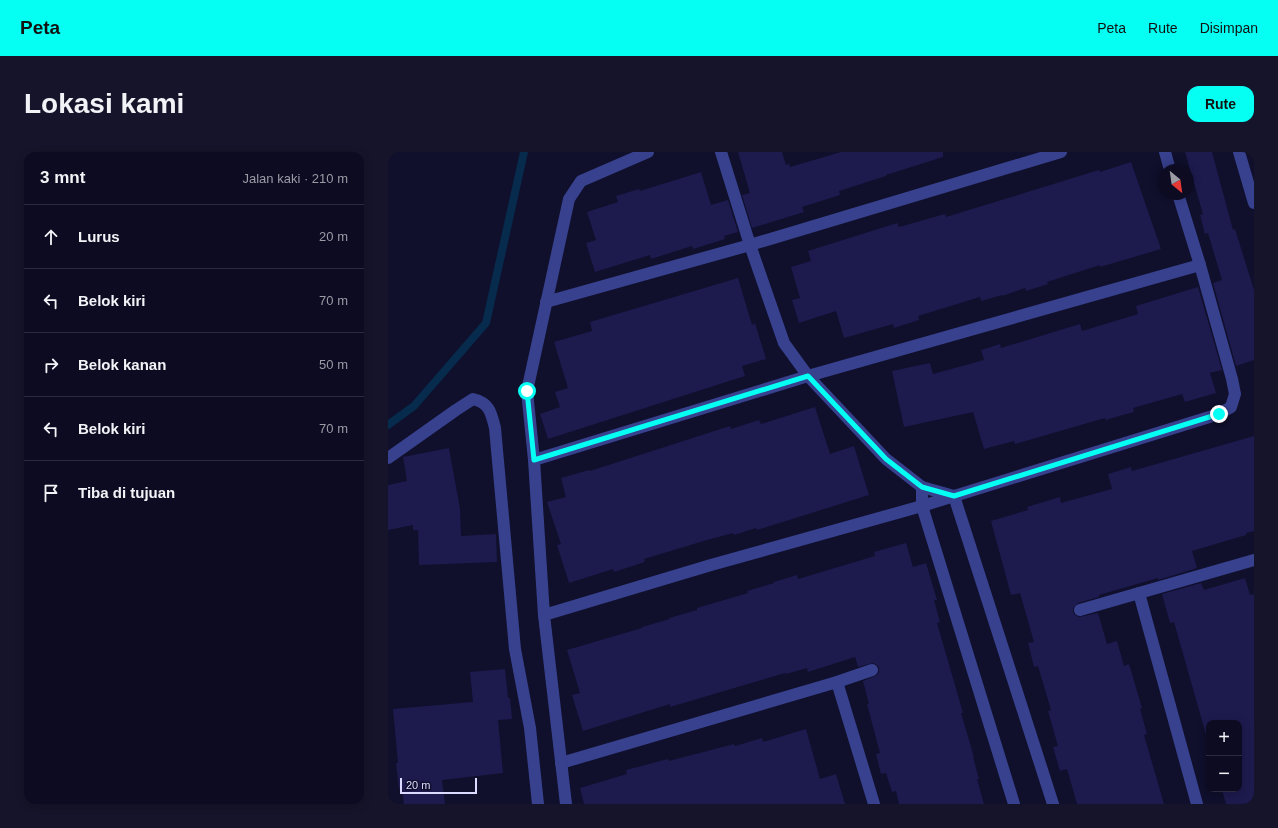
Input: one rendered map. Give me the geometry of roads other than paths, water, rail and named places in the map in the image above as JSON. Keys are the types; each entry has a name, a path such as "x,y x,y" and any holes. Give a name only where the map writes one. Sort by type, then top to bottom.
{"street":[{"path":"566,804 544,615 534,460 527,391 569,199 581,181 648,152"},
{"path":"721,152 750,245 784,343 808,376 886,459 922,487 954,496"},
{"path":"546,302 750,245 1061,152"},
{"path":"1165,152 1168,164"},
{"path":"1242,153 1254,203"},
{"path":"544,615 711,565 922,506 1219,414 1231,407 1235,394 1200,265 1180,200"},
{"path":"534,460 808,376 1200,265"},
{"path":"388,458 473,399 482,401 490,411 495,428 515,649 530,728 538,804"},
{"path":"922,487 922,506 1014,804"},
{"path":"954,496 1053,804"},
{"path":"1080,610 1254,560"},
{"path":"1139,593 1197,804"},
{"path":"561,763 837,682 872,670"},
{"path":"837,682 874,804"}],"waterway":[{"path":"388,425 414,406 486,323 524,152"}]}
